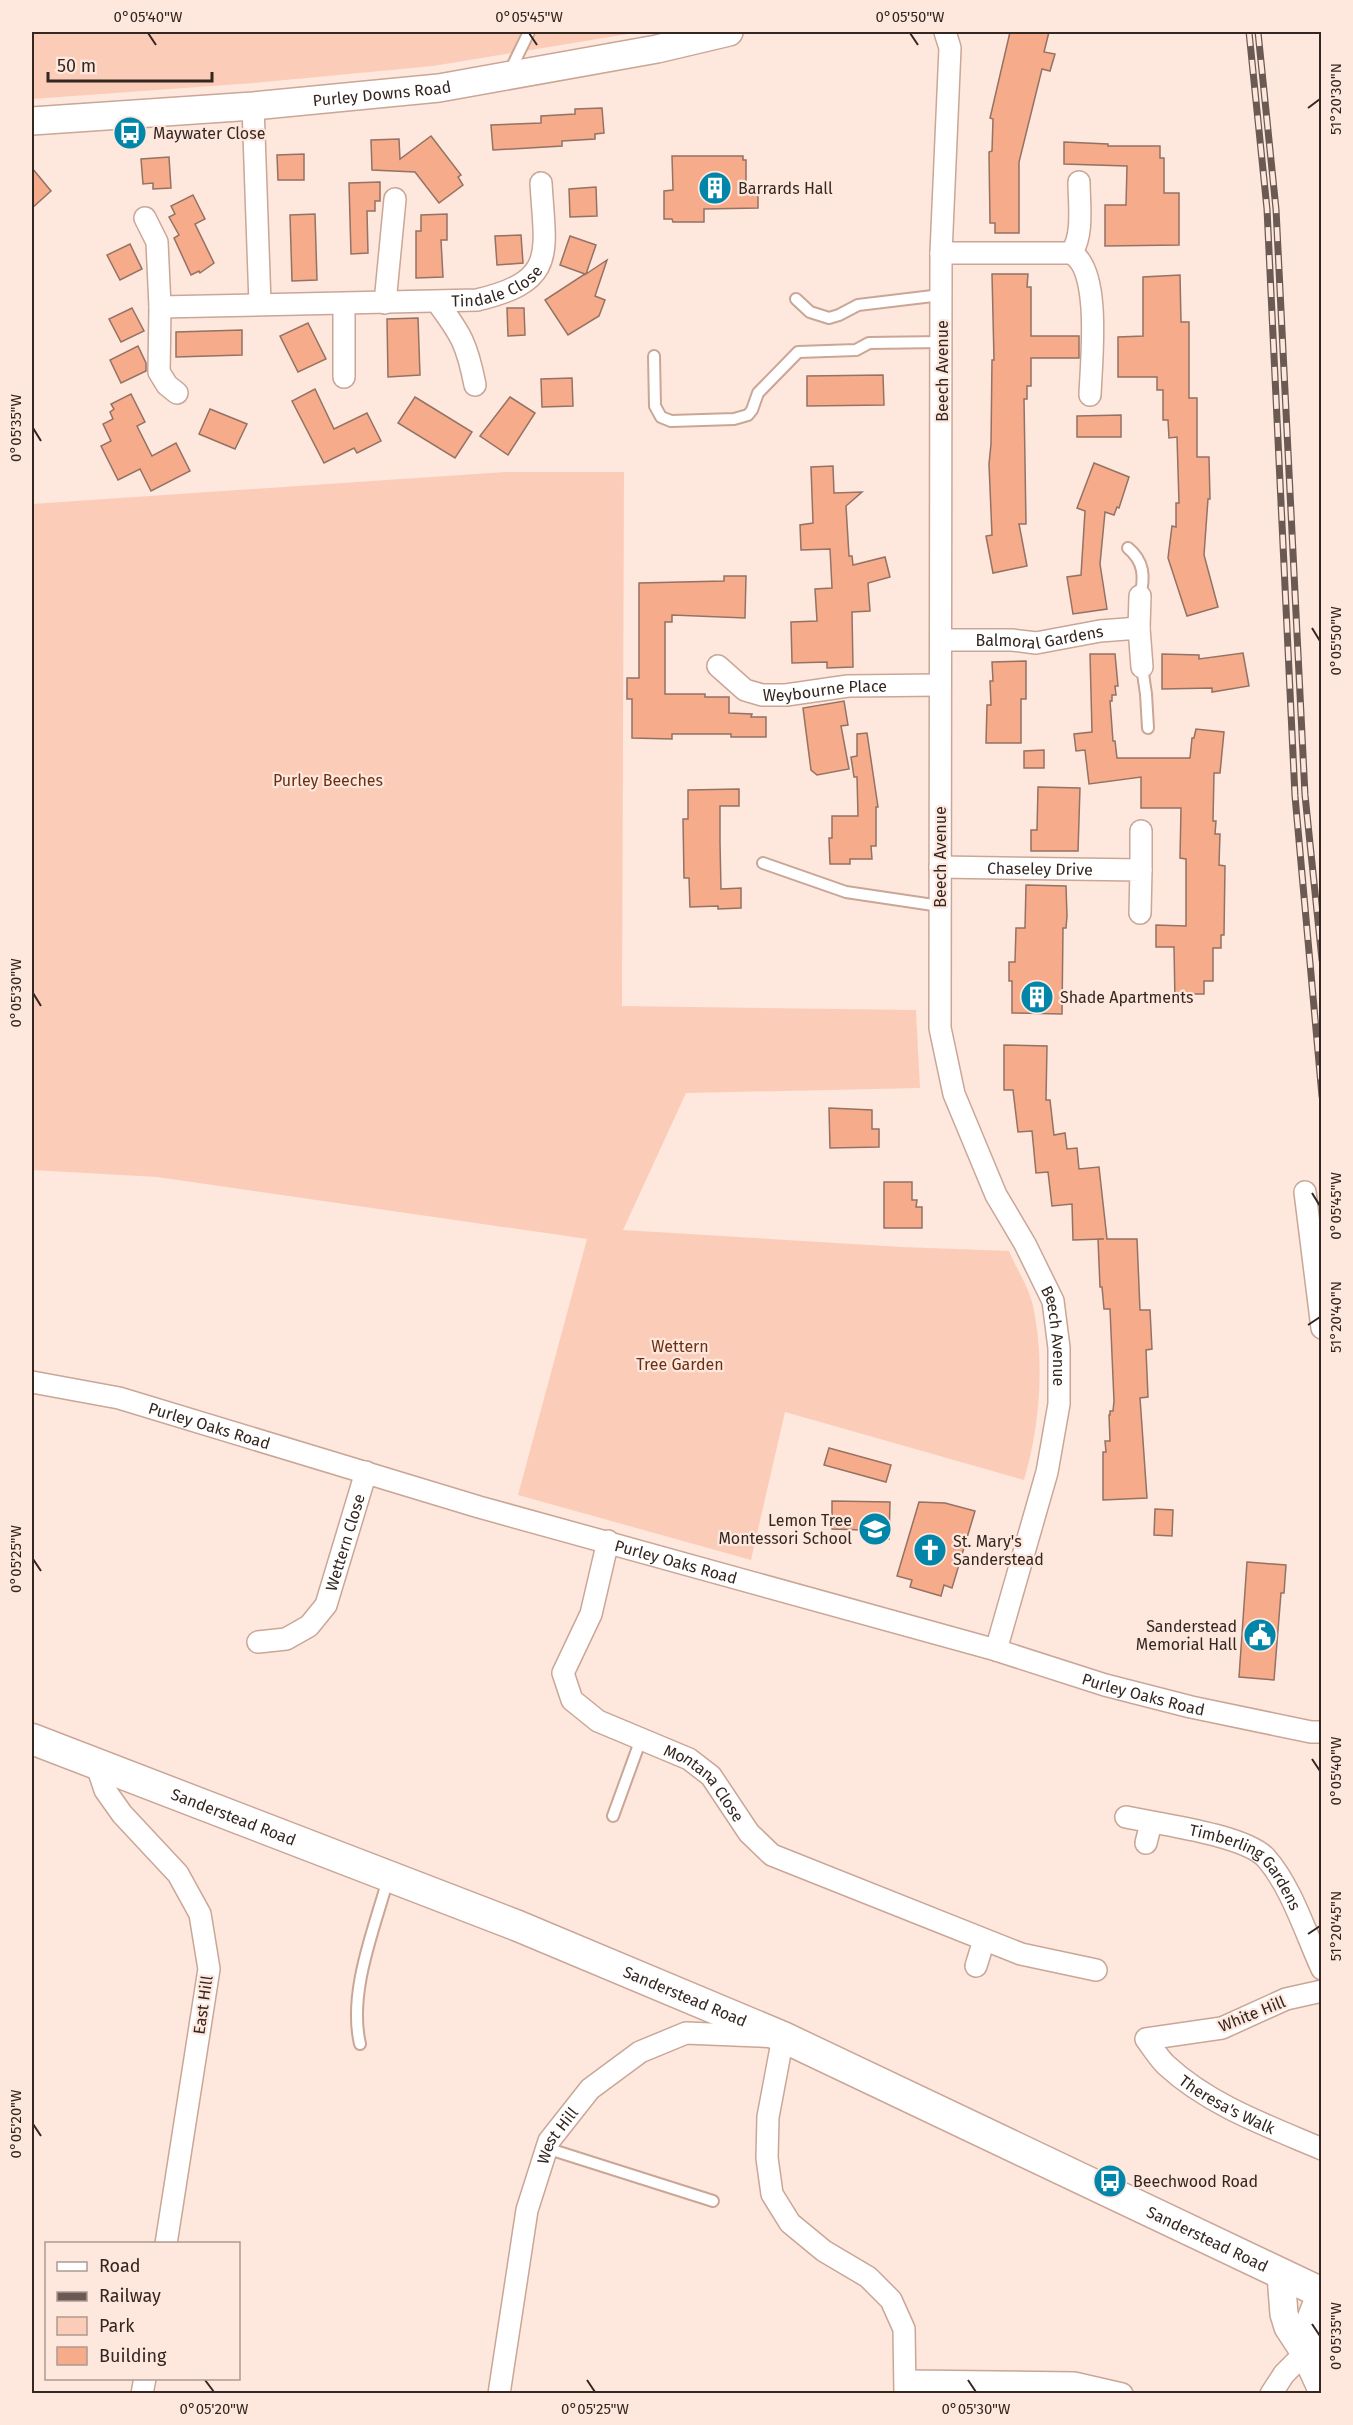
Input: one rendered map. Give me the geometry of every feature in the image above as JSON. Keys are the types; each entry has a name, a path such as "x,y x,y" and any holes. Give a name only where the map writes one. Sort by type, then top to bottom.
{"main road":[{"name":"Sanderstead Road","path":"32,1739 518,1926 783,2037 1321,2293"}],"street":[{"name":"Purley Downs Road","path":"32,121 253,106 439,88 657,49 729,32"},
{"name":"Beech Avenue","path":"945,32 950,48 941,254 940,1028 954,1094 996,1195 1025,1244 1053,1301 1059,1348 1059,1404 1047,1472 996,1650"},
{"path":"253,106 260,304"},
{"path":"1071,254 1079,225 1079,182"},
{"name":"Tindale Close","path":"160,307 436,302 477,300 505,294 525,283 540,268 545,251 541,183"},
{"path":"385,303 395,199"},
{"path":"145,218 157,242 160,307 159,372 177,393"},
{"path":"941,254 1071,254 1081,263 1090,285 1090,395"},
{"name":"Tindale Close","path":"436,302 461,334 470,355 475,385"},
{"path":"344,304 344,377"},
{"path":"1140,596 1139,628 1142,667"},
{"name":"Balmoral Gardens","path":"941,640 1012,640 1036,643 1100,631 1139,628"},
{"name":"Weybourne Place","path":"718,666 746,690 762,695 786,695 848,686 940,685"},
{"path":"1140,913 1141,831"},
{"name":"Chaseley Drive","path":"940,867 1141,870"},
{"path":"1305,1192 1322,1328"},
{"name":"Purley Oaks Road","path":"32,1382 119,1398 479,1507 996,1650 1105,1685 1191,1707 1311,1732 1322,1732"},
{"name":"Wettern Close","path":"258,1642 286,1639 309,1626 326,1605 366,1472"},
{"name":"Montana Close","path":"608,1541 591,1614 563,1673 572,1700 598,1722 689,1759 711,1776 749,1833 772,1855 1021,1954 1095,1970"},
{"name":"East Hill","path":"96,1763 105,1790 122,1814 178,1874 200,1914 209,1969 166,2242"},
{"name":"Timberling Gardens","path":"1126,1817 1148,1833 1237,1841 1265,1857 1286,1888 1322,1969"},
{"path":"976,1966 984,1940"},
{"name":"White Hill","path":"1146,2039 1222,2028 1286,1999 1322,1991"},
{"name":"West Hill","path":"499,2394 527,2210 549,2141 590,2090 640,2052 686,2033 783,2037"},
{"path":"783,2037 768,2117 767,2158 772,2194 790,2223 824,2251 868,2277 891,2300 904,2329 905,2387 1074,2384 1122,2394"},
{"name":"Theresa's Walk","path":"1146,2039 1165,2064 1202,2093 1256,2121 1322,2149"},
{"path":"1281,2275 1284,2314 1288,2327 1305,2354 1322,2390"},
{"path":"1271,2394 1284,2374 1305,2354 1307,2329 1321,2293"}],"lane":[{"path":"508,76 529,32"},
{"path":"796,299 810,312 829,318 858,305 941,295"},
{"path":"654,356 655,406 661,417 671,422 734,419 748,415 758,393 798,352 856,350 869,343 942,342"},
{"path":"1128,548 1141,561 1143,570 1140,596"},
{"path":"1142,667 1148,728"},
{"path":"763,863 846,892 940,906"},
{"path":"614,1816 640,1739"},
{"path":"360,2044 356,2026 359,1984 388,1876"},
{"path":"546,2148 713,2202"}],"green space":[{"path":"32,32 640,32 433,66 254,83 32,99"},
{"name":"Purley Beeches","path":"505,472 624,472 622,1006 916,1010 920,1088 686,1093 623,1230 902,1247 1009,1251 1031,1299 1039,1349 1037,1416 1024,1480 785,1412 751,1560 518,1495 587,1239 157,1177 32,1170 32,504"}],"building":[{"path":"1010,32 1049,32 1044,52 1055,54 1050,71 1042,69 1019,162 1019,233 995,233 995,223 990,223 989,152 992,151 993,119 990,118"},
{"path":"602,108 604,133 595,134 595,139 562,141 562,146 493,150 491,125 541,123 541,116 575,114 575,109"},
{"path":"431,136 461,175 458,177 463,185 439,203 415,172 372,170 371,140 399,139 400,159"},
{"path":"1064,142 1108,144 1108,146 1160,146 1160,158 1164,158 1164,193 1179,193 1179,245 1105,246 1105,205 1126,205 1127,166 1064,164"},
{"path":"304,154 304,180 278,180 277,155"},
{"name":"Barrards Hall","path":"672,156 743,156 743,160 746,160 746,187 758,187 758,208 704,209 704,222 673,222 672,219 664,219 664,191 673,190"},
{"path":"169,157 171,188 153,189 153,183 143,184 141,159"},
{"path":"32,168 51,191 32,208"},
{"path":"380,182 380,201 375,201 375,211 367,211 368,253 351,254 349,183"},
{"path":"596,187 597,216 570,217 569,189"},
{"path":"193,195 205,219 195,224 214,263 200,273 199,271 191,275 174,238 179,235 169,217 175,214 171,206"},
{"path":"315,214 317,280 292,281 290,215"},
{"path":"447,214 447,240 441,240 443,277 416,278 416,231 421,231 421,215"},
{"path":"521,235 523,263 497,265 495,236"},
{"path":"570,236 596,245 586,274 607,260 595,296 605,300 599,316 568,335 545,300 585,274 560,265"},
{"path":"130,244 142,269 120,280 107,255"},
{"path":"992,274 1028,274 1027,287 1031,287 1031,336 1079,336 1079,358 1031,358 1031,386 1027,386 1027,399 1024,399 1026,524 1019,524 1027,566 993,573 986,536 992,535 989,464 992,360 994,360"},
{"path":"1180,275 1181,322 1189,322 1189,398 1197,398 1197,457 1209,457 1210,499 1208,499 1204,555 1218,607 1187,616 1168,558 1172,526 1176,527 1176,503 1179,503 1177,437 1169,438 1168,420 1163,420 1163,390 1157,390 1157,377 1118,377 1118,337 1143,336 1143,277"},
{"path":"132,308 144,331 121,342 109,319"},
{"path":"507,308 524,308 525,335 508,336"},
{"path":"418,318 420,375 388,377 387,319"},
{"path":"308,323 326,359 298,372 280,336"},
{"path":"242,330 242,355 176,357 176,332"},
{"path":"138,346 146,363 146,371 121,383 110,360"},
{"path":"883,375 884,405 807,406 807,376"},
{"path":"572,378 573,406 542,407 541,379"},
{"path":"315,389 334,429 367,413 381,441 357,453 354,448 324,463 292,401"},
{"path":"131,394 145,422 137,426 152,456 176,443 190,471 151,491 140,469 118,480 101,446 111,441 103,424 113,419 110,412 114,409 111,404"},
{"path":"415,397 472,432 455,458 398,423"},
{"path":"510,397 535,413 508,455 480,436"},
{"path":"210,409 247,424 235,449 199,434"},
{"path":"1121,415 1121,437 1077,437 1077,416"},
{"path":"1094,463 1129,477 1119,508 1117,507 1114,515 1105,512 1100,564 1107,609 1073,614 1067,577 1081,575 1085,511 1077,508"},
{"path":"833,466 834,493 862,492 846,506 849,556 852,556 853,565 885,557 890,577 868,583 870,611 852,612 853,667 827,668 827,662 792,663 791,622 817,621 815,589 832,588 830,549 801,550 800,525 813,523 811,467"},
{"path":"724,576 746,576 745,618 672,615 672,622 665,622 665,694 705,694 705,697 729,697 729,713 766,717 766,737 731,737 731,734 672,734 672,739 632,738 632,699 627,699 627,678 639,678 639,583 724,581"},
{"path":"1243,653 1249,686 1212,692 1212,688 1162,689 1162,654 1199,655 1199,659"},
{"path":"1090,654 1115,654 1118,686 1115,686 1116,695 1112,695 1112,701 1110,701 1113,741 1115,741 1117,758 1190,758 1192,738 1194,738 1196,729 1224,732 1220,773 1214,773 1213,821 1216,821 1215,834 1220,834 1219,865 1225,866 1224,935 1221,935 1221,948 1213,948 1213,981 1204,981 1204,994 1193,994 1193,1002 1175,1002 1174,947 1156,947 1156,925 1186,926 1186,859 1180,858 1181,808 1141,808 1141,777 1089,784 1085,750 1076,751 1074,734 1092,732"},
{"path":"1026,661 1026,699 1021,699 1021,743 986,743 987,705 991,705 990,681 993,681 992,662"},
{"path":"844,701 848,725 841,726 849,769 817,775 811,770 803,708"},
{"path":"867,733 878,807 876,807 876,846 871,846 872,859 850,859 850,864 830,864 829,838 832,838 832,816 858,816 857,777 854,777 851,757 857,756 857,734"},
{"path":"1044,750 1044,768 1024,768 1024,751"},
{"path":"1038,787 1080,788 1078,851 1031,851 1031,830 1037,830"},
{"path":"739,789 739,806 720,806 720,843 721,889 741,888 741,908 690,907 689,878 684,878 683,819 688,819 688,790"},
{"path":"1026,885 1066,886 1067,916 1066,928 1063,928 1062,1014 1012,1013 1012,981 1009,981 1009,962 1015,962 1016,928 1025,928"},
{"path":"1004,1045 1047,1046 1046,1100 1050,1100 1054,1135 1065,1133 1067,1149 1077,1148 1079,1169 1099,1167 1107,1239 1137,1239 1140,1310 1150,1310 1152,1349 1146,1350 1148,1397 1140,1398 1147,1498 1103,1500 1103,1452 1106,1452 1105,1441 1110,1441 1109,1415 1110,1411 1113,1411 1114,1401 1110,1309 1104,1309 1102,1287 1100,1287 1098,1239 1073,1240 1072,1204 1052,1206 1048,1172 1036,1173 1032,1131 1018,1132 1013,1090 1004,1090"},
{"path":"829,1108 872,1110 872,1129 879,1129 879,1147 830,1148"},
{"path":"884,1182 912,1182 912,1200 917,1200 916,1207 922,1207 922,1228 884,1228"},
{"path":"829,1448 891,1465 886,1482 824,1465"},
{"path":"832,1501 890,1502 889,1539 863,1539 863,1530 832,1529"},
{"name":"St. Mary's Sanderstead","path":"919,1502 945,1503 975,1511 952,1588 944,1585 941,1596 910,1587 912,1580 897,1576"},
{"path":"1155,1509 1173,1510 1172,1536 1154,1535"},
{"name":"Sanderstead Memorial Hall","path":"1247,1562 1286,1565 1284,1593 1281,1593 1274,1680 1239,1677"}],"railway":[{"path":"1249,32 1267,209 1295,796 1322,1096"},
{"path":"1258,32 1276,209 1305,795 1322,960"}],"place":[{"name":"Maywater Close","path":"130,133"},
{"name":"Barrards Hall","path":"715,188"},
{"name":"Shade Apartments","path":"1037,997"},
{"name":"Lemon Tree Montessori School","path":"875,1529"},
{"name":"St. Mary's Sanderstead","path":"930,1550"},
{"name":"Sanderstead Memorial Hall","path":"1260,1635"},
{"name":"Beechwood Road","path":"1110,2181"}],"park label":[{"name":"Wettern Tree Garden","path":"680,1355"}]}
